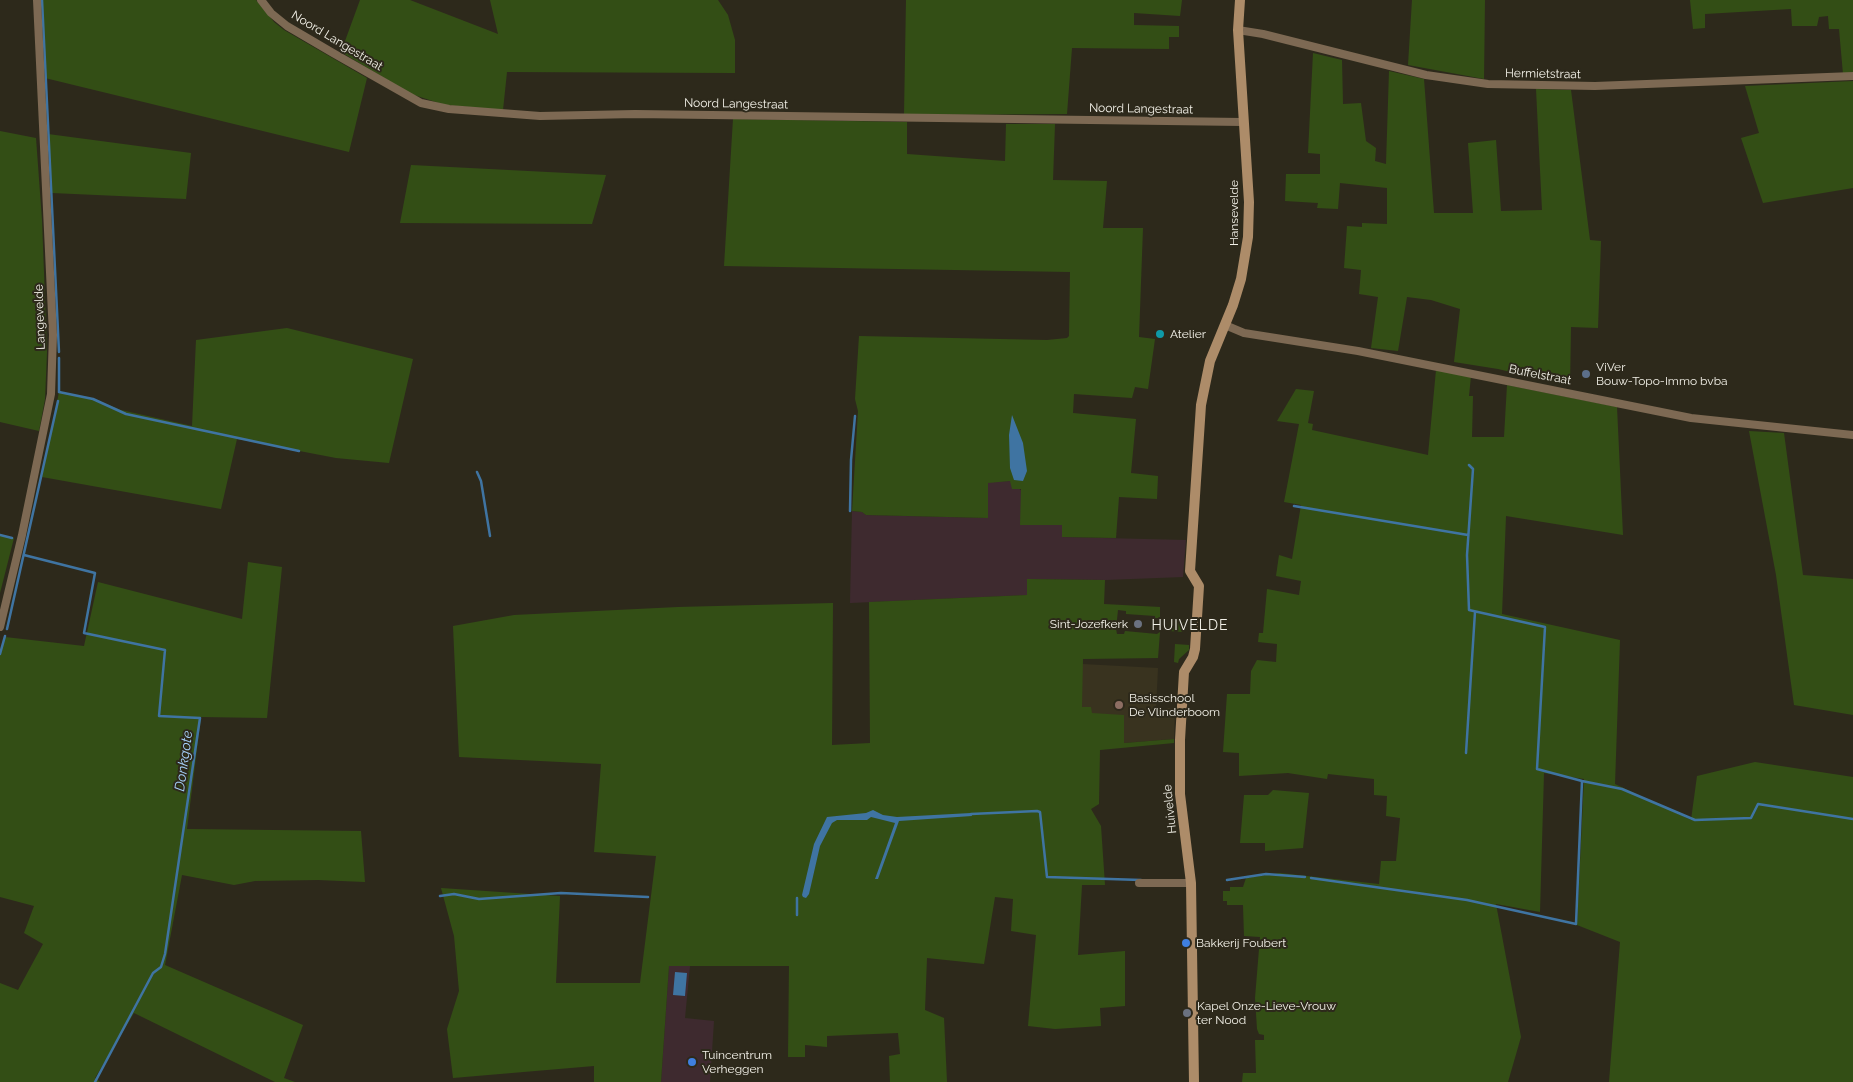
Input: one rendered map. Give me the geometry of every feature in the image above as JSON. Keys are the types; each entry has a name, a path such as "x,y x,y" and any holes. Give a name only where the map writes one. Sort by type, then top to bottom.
{"street":[{"name":"Langevelde","path":"0,627 22,536 51,394 53,335 37,0"},
{"name":"Noord Langestraat","path":"261,0 271,13 287,26 421,103 449,109 540,116 635,114 1242,122"},
{"name":"Hansevelde","path":"1192,539 1202,395 1210,361 1241,279 1248,237 1249,202 1242,122 1238,30 1240,0"},
{"name":"Hermietstraat","path":"1238,30 1263,34 1426,74 1488,84 1595,86 1853,76"},
{"name":"Buffelstraat","path":"1225,325 1244,333 1358,351 1691,418 1853,435"},
{"name":"Huivelde","path":"1192,539 1190,571 1199,586 1195,649 1193,658 1184,672 1180,778 1191,883 1194,1082"},
{"path":"1139,883 1191,883"}],"shaded area":[{"path":"1010,481 1062,525 1062,537 1186,540 1183,577 1105,580 1028,579 1028,595 850,603 852,511 862,512 866,515 987,518 988,482"},
{"name":"Basisschool De Vlinderboom","path":"1082,664 1158,668 1156,708 1175,708 1174,739 1124,743 1082,707"},
{"path":"669,966 690,966 685,1018 714,1021 710,1082 661,1082"}],"green space":[{"path":"42,0 256,0 274,22 284,30 367,78 349,152 45,78"},
{"path":"360,0 410,0 498,34 490,0 718,0 728,15 735,40 735,73 507,72 503,110 445,105 411,94 341,52"},
{"path":"906,0 1182,0 1180,16 1134,13 1134,25 1179,26 1179,37 1169,37 1169,49 1072,48 1067,114 904,115"},
{"path":"1412,0 1485,0 1484,79 1408,65"},
{"path":"1690,0 1853,0 1853,72 1843,74 1839,29 1829,29 1828,16 1819,17 1817,26 1792,26 1791,9 1705,14 1705,28 1693,29"},
{"path":"1313,53 1342,60 1343,104 1361,103 1366,141 1376,148 1375,161 1386,164 1389,71 1424,79 1434,213 1473,213 1468,143 1496,140 1501,211 1542,210 1536,89 1571,90 1590,240 1601,241 1598,328 1571,327 1570,386 1498,369 1454,362 1460,309 1431,300 1407,297 1398,351 1371,348 1378,297 1359,294 1361,270 1344,268 1347,226 1362,227 1362,223 1387,224 1387,188 1340,183 1338,209 1317,208 1318,203 1285,201 1286,174 1320,174 1320,154 1308,153"},
{"path":"1853,81 1853,188 1763,203 1741,138 1759,133 1745,86"},
{"path":"733,119 907,122 907,154 1005,161 1006,124 1055,124 1053,180 1107,181 1103,228 1143,228 1139,337 1155,339 1148,389 1135,387 1132,398 1074,394 1073,413 1136,419 1131,473 1158,476 1157,499 1119,497 1116,538 1062,537 1062,525 1020,525 1021,489 1012,489 1010,481 988,483 988,518 866,515 862,512 852,511 858,411 855,399 859,336 1047,340 1067,338 1069,336 1070,272 724,266"},
{"path":"0,131 36,138 42,220 47,352 45,399 39,431 0,422"},
{"path":"48,134 191,153 186,199 52,193"},
{"path":"411,165 606,175 592,224 400,223"},
{"path":"287,328 413,359 389,463 336,458 237,439 221,509 42,477 59,392 92,398 121,410 192,426 196,340"},
{"path":"1436,370 1471,376 1469,396 1473,396 1472,437 1504,437 1507,385 1617,407 1623,535 1506,516 1502,614 1620,640 1615,784 1691,820 1697,776 1755,762 1853,777 1853,1082 1609,1082 1620,942 1577,925 1584,779 1544,773 1540,912 1496,904 1521,1037 1508,1082 1242,1082 1243,1073 1256,1073 1255,1040 1264,1040 1264,1035 1259,1034 1257,1029 1255,998 1260,937 1244,936 1243,905 1227,905 1227,901 1223,901 1223,891 1230,891 1230,887 1243,887 1246,878 1280,873 1379,884 1381,861 1396,861 1400,818 1386,816 1387,796 1374,795 1374,779 1328,774 1327,779 1288,773 1239,776 1239,753 1223,752 1227,694 1250,694 1251,671 1257,660 1276,662 1277,644 1258,642 1259,633 1263,633 1267,589 1299,595 1301,581 1276,576 1279,555 1292,559 1301,505 1284,502 1299,424 1277,421 1296,389 1314,391 1308,423 1313,424 1312,430 1428,455"},
{"path":"1749,431 1784,433 1803,575 1853,579 1853,715 1794,705 1776,575"},
{"path":"0,534 14,538 0,593"},
{"path":"248,562 282,567 267,718 201,717 187,829 361,831 365,882 318,880 255,881 234,885 182,875 165,965 303,1025 284,1078 295,1082 275,1082 134,1013 95,1078 100,1082 0,1082 0,983 18,990 43,944 24,933 34,906 0,897 0,654 5,637 84,646 98,582 242,619"},
{"path":"1027,579 1105,580 1104,604 1160,607 1160,618 1126,614 1126,611 1118,610 1116,629 1117,634 1124,634 1125,631 1157,634 1160,632 1158,658 1083,659 1082,707 1091,707 1092,713 1124,715 1124,743 1174,739 1174,743 1100,750 1099,804 1091,809 1101,826 1105,885 1082,885 1078,955 1125,951 1125,1006 1100,1008 1101,1026 1055,1029 1028,1026 1036,935 1011,931 1013,899 995,897 984,964 927,958 925,1010 944,1018 947,1082 890,1082 889,1056 900,1054 898,1033 827,1036 827,1047 805,1045 805,1057 788,1057 789,966 669,966 661,1082 594,1082 594,1066 453,1078 447,1029 459,991 454,936 441,888 560,896 556,983 640,983 656,856 594,852 601,764 459,757 453,626 514,615 678,607 833,603 832,745 870,743 869,602 1027,595"},
{"path":"1170,620 1184,622 1183,632 1169,631"},
{"path":"1175,644 1189,645 1189,650 1179,659 1178,663 1174,662"},
{"path":"1273,790 1309,793 1303,848 1265,851 1265,843 1240,843 1244,795 1268,795"}],"water":[{"path":"1012,415 1023,443 1027,471 1023,481 1014,480 1010,468 1009,435"},
{"path":"873,810 883,815 897,817 971,813 972,816 899,821 878,879 875,879 895,823 871,817 867,820 837,820 832,823 820,846 809,894 806,898 803,897 814,844 827,817 866,813"},
{"path":"675,972 687,973 685,996 673,995"}],"waterway":[{"path":"42,0 59,352"},
{"path":"59,358 59,392"},
{"path":"59,392 93,399 126,414 299,451"},
{"path":"7,629 58,401"},
{"path":"850,511 851,460 855,416"},
{"path":"1311,878 1467,900 1576,924 1582,781 1537,769 1545,627 1469,610 1467,555 1473,469 1469,465"},
{"path":"477,472 481,481 490,536"},
{"path":"1294,506 1468,535"},
{"path":"0,535 12,538"},
{"name":"Donkgote","path":"24,555 95,573 84,633 165,650 159,716 200,718 165,954 161,967 153,973 95,1082"},
{"path":"1466,753 1475,612"},
{"path":"0,654 5,636"},
{"path":"1582,781 1622,789 1695,820 1751,818 1758,804 1853,819"},
{"path":"971,814 1040,812 1047,877 1141,880"},
{"path":"1227,880 1266,874 1305,877"},
{"path":"440,896 454,894 479,899 561,893 648,897"},
{"path":"797,898 797,915"}],"place":[{"name":"Atelier","path":"1160,334"},
{"name":"ViVer Bouw-Topo-Immo bvba","path":"1586,374"},
{"name":"Sint-Jozefkerk","path":"1138,624"},
{"name":"Basisschool De Vlinderboom","path":"1119,705"},
{"name":"Bakkerij Foubert","path":"1186,943"},
{"name":"Kapel Onze-Lieve-Vrouw ter Nood","path":"1187,1013"},
{"name":"Tuincentrum Verheggen","path":"692,1062"}],"district":[{"name":"HUIVELDE","path":"1190,626"}]}
